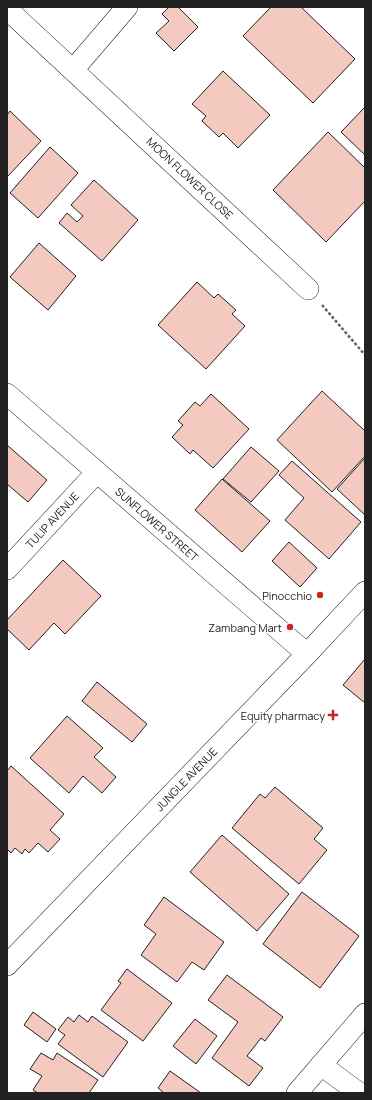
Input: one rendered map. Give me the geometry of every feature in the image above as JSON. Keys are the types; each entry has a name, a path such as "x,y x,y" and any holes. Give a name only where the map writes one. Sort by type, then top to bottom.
{"street":[{"path":"73,70 127,7"},
{"name":"MOON FLOWER CLOSE","path":"7,9 308,289"},
{"name":"SUNFLOWER STREET","path":"7,394 307,654"},
{"name":"TULIP AVENUE","path":"7,569 97,472"},
{"name":"JUNGLE AVENUE","path":"7,964 307,654 365,592"},
{"path":"298,1093 365,1014"},
{"path":"321,1065 359,1093"}],"path":[{"path":"308,289 365,355"}],"building":[{"path":"169,7 178,7 198,27 174,51 156,33 169,21 162,14"},
{"path":"271,7 301,7 355,59 313,103 243,36"},
{"path":"223,71 270,115 238,148 223,133 219,137 202,121 206,116 192,104"},
{"path":"365,107 365,155 341,132"},
{"path":"10,111 41,141 7,177 7,115"},
{"path":"328,132 365,168 365,201 326,242 273,190"},
{"path":"50,147 78,173 38,218 10,193"},
{"path":"94,180 138,220 102,261 59,223 67,213 77,222 83,216 71,205"},
{"path":"39,243 76,276 48,310 10,277"},
{"path":"197,282 214,298 218,294 236,310 232,314 245,326 206,369 158,325"},
{"path":"322,391 365,431 365,456 332,492 277,440"},
{"path":"211,394 249,429 213,468 193,450 190,454 172,437 183,425 178,421 195,402 200,406"},
{"path":"7,445 47,480 28,502 7,484"},
{"path":"251,447 279,471 251,502 223,479"},
{"path":"365,458 365,515 337,489"},
{"path":"292,461 361,522 329,559 285,520 304,498 279,475"},
{"path":"222,479 270,521 242,552 195,510"},
{"path":"289,542 317,568 300,587 272,561"},
{"path":"63,560 101,596 65,634 54,623 29,650 7,629 7,620"},
{"path":"365,659 365,703 343,685"},
{"path":"97,682 147,724 132,742 82,701"},
{"path":"67,716 103,748 94,757 116,777 102,793 83,776 69,793 30,758"},
{"path":"11,766 64,814 50,830 60,839 48,852 38,843 29,853 25,849 22,854 15,848 11,853 7,849 7,771"},
{"path":"275,787 323,828 314,839 327,850 299,884 232,828 260,794 265,798"},
{"path":"222,835 289,894 257,931 190,872"},
{"path":"302,892 359,936 320,988 263,944"},
{"path":"164,897 224,942 204,970 192,962 177,982 141,955 156,934 144,925"},
{"path":"127,969 172,1003 143,1041 101,1010 121,983 118,981"},
{"path":"227,975 283,1017 265,1041 261,1038 247,1056 263,1068 249,1086 212,1058 238,1022 208,1000"},
{"path":"33,1012 56,1029 47,1042 24,1025"},
{"path":"79,1015 88,1022 92,1016 128,1042 103,1077 58,1044 65,1035 58,1030 68,1017 74,1022"},
{"path":"195,1019 217,1036 196,1064 173,1046"},
{"path":"41,1053 53,1060 57,1053 98,1080 89,1093 38,1093 33,1090 42,1076 30,1069"},
{"path":"170,1071 201,1093 164,1093 158,1088"}],"place":[{"name":"Pinocchio","path":"320,595"},
{"name":"Zambang Mart","path":"290,627"},
{"name":"Equity pharmacy","path":"333,715"}]}
